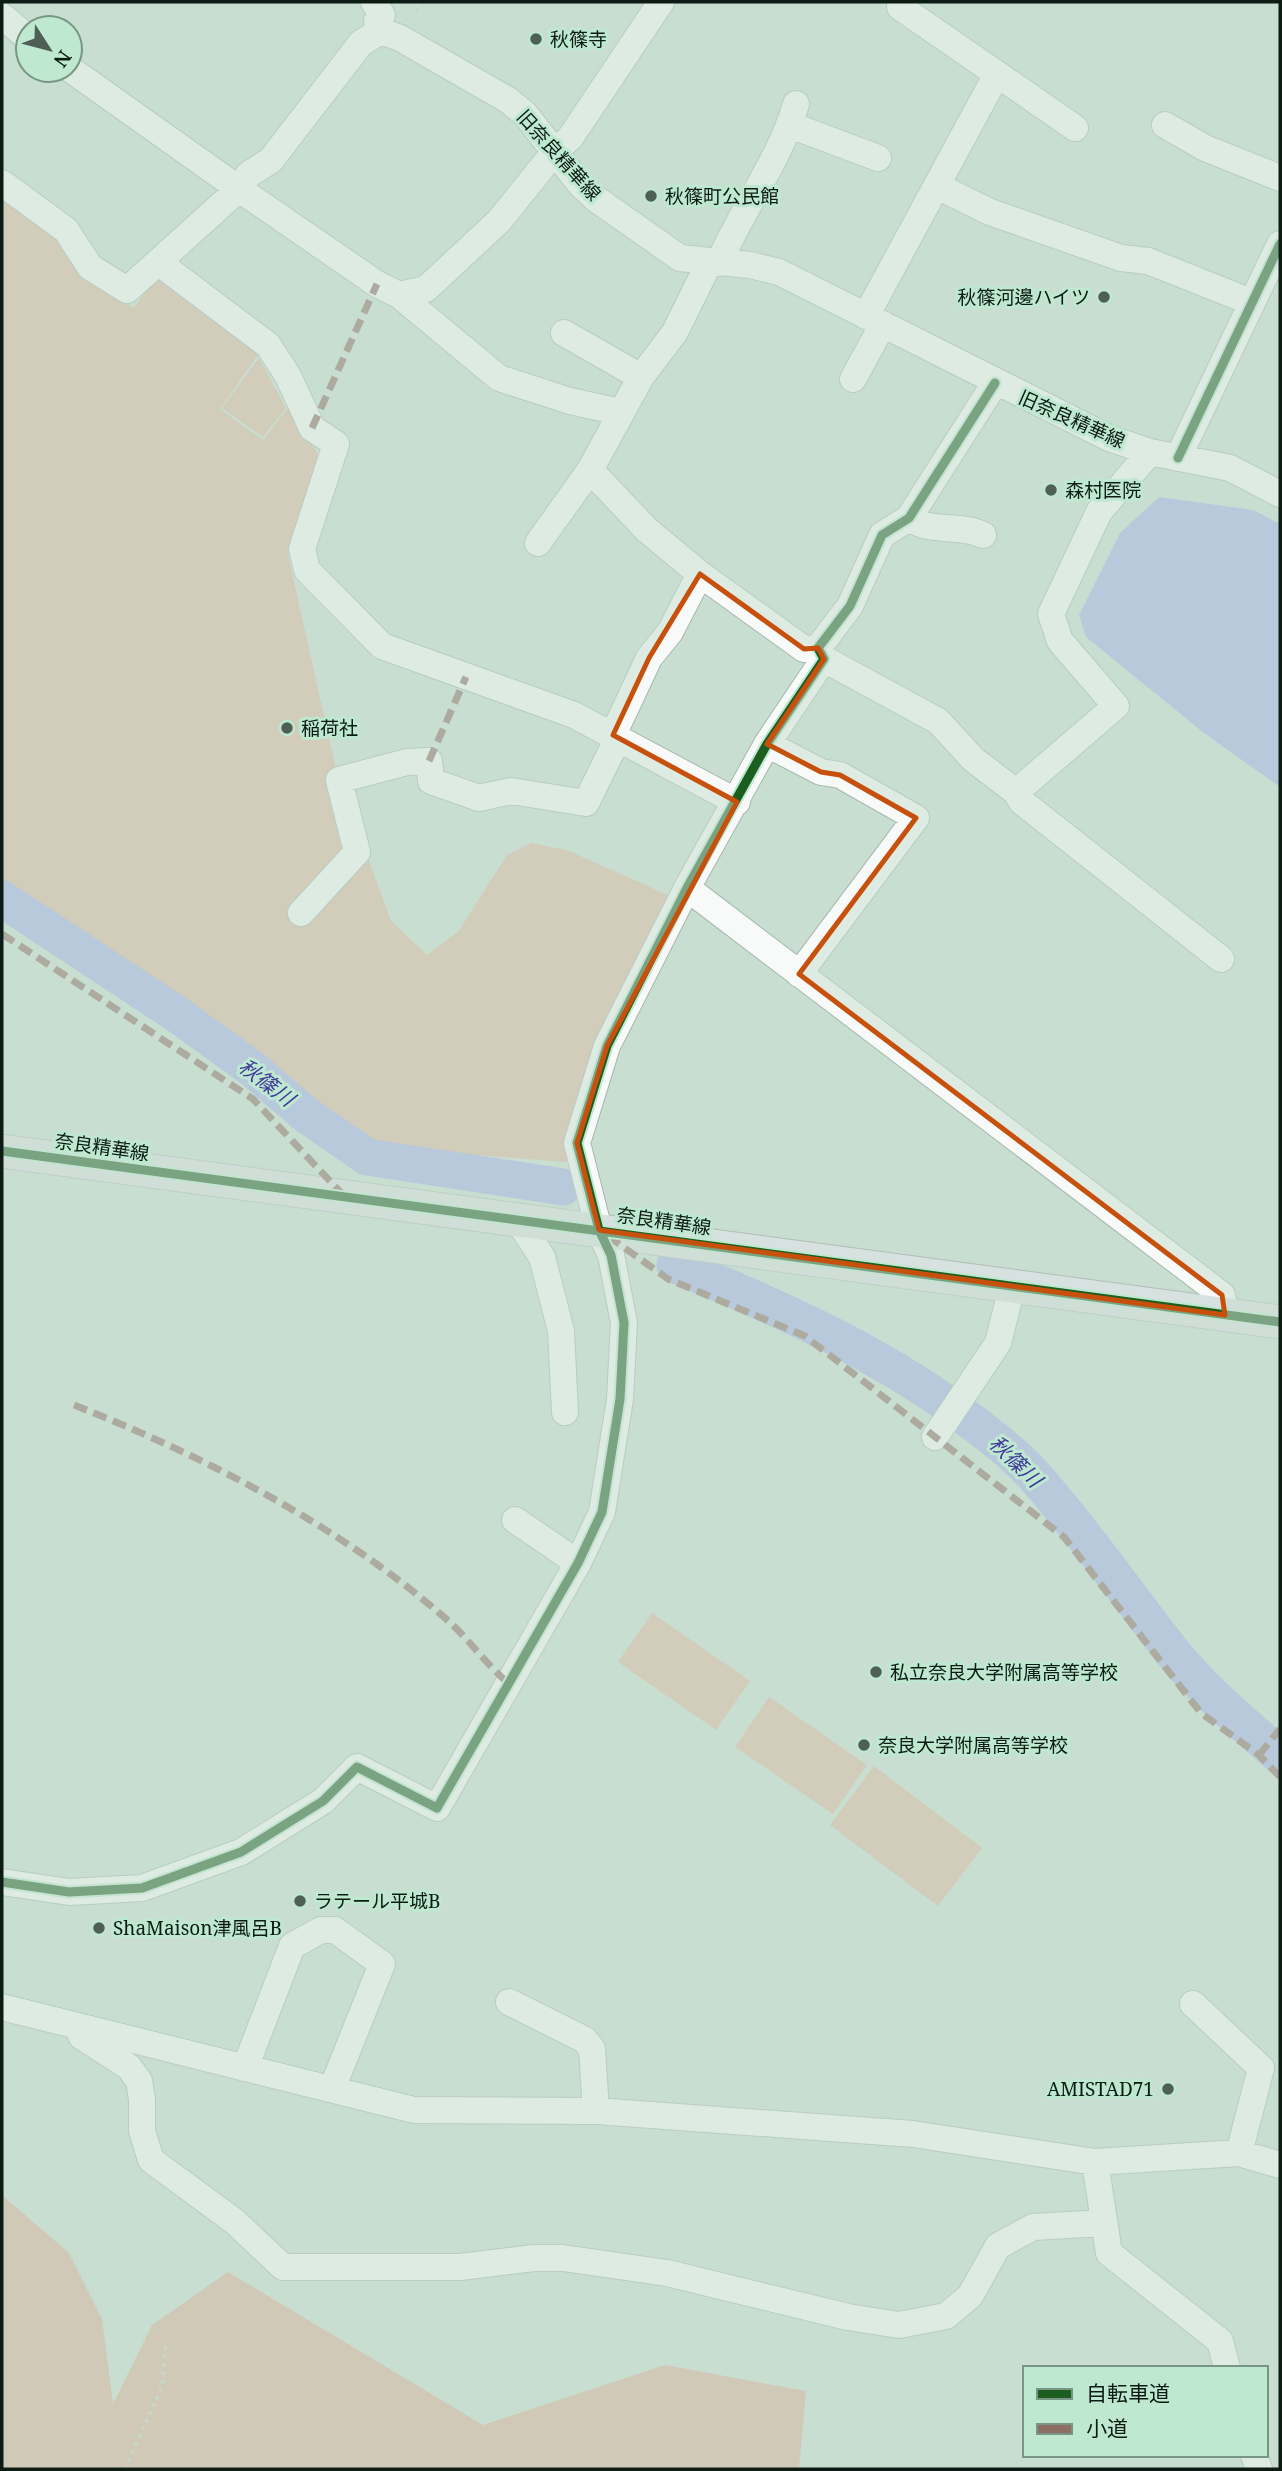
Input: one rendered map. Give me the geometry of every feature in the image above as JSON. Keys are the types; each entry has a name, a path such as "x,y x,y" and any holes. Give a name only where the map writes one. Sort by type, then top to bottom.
{"main road":[{"name":"奈良精華線","path":"2,1151 1224,1315 1274,1326"}],"street":[{"path":"2,183 66,230 90,267 127,290 239,189 248,175 271,160 361,43 382,31 377,21 382,15 374,2"},
{"path":"399,295 426,289 499,222 556,150 588,115 661,2"},
{"path":"904,2 900,7 1075,128"},
{"name":"旧奈良精華線","path":"382,31 400,38 508,100 556,150 580,184 596,199 680,258 750,265 779,272 1109,438 1150,452 1230,468 1279,490"},
{"path":"853,379 874,320 937,186 997,74"},
{"path":"84,79 377,285 399,295 499,378 570,401 620,412"},
{"path":"538,543 590,470 641,377 675,332 793,114 878,158"},
{"path":"1165,125 1205,148 1280,178"},
{"path":"937,186 1014,221 1121,258 1147,261 1251,302"},
{"path":"1178,458 1280,244"},
{"path":"158,262 268,345 288,376 312,428 336,444 302,549 307,570 382,646 574,715 737,802"},
{"path":"564,333 641,377"},
{"path":"2,1882 69,1892 142,1888 241,1852 323,1801 357,1767 437,1808 578,1563 602,1512 620,1399 624,1322 611,1255 599,1230 577,1143 607,1046 687,888 767,744 850,606 882,535 909,518 995,383"},
{"path":"1016,792 1116,706 1060,641 1051,614 1099,512 1150,452"},
{"path":"590,470 647,530 700,574 804,649 821,653 938,720 974,760 1016,792 1022,802 1221,959"},
{"path":"909,518 932,528 972,529 983,534"},
{"path":"301,913 357,852 339,780 407,762 429,761 431,780 479,798 511,791 586,803 649,658 670,632 700,574"},
{"path":"767,744 821,772 840,775 916,818 799,974"},
{"path":"687,888 1222,1295 1224,1315"},
{"path":"517,1219 542,1257 561,1331 565,1412"},
{"path":"939,1431 998,1343 1012,1287"},
{"path":"515,1520 578,1563"},
{"path":"245,2068 292,1947 321,1930 335,1930 382,1964 332,2090"},
{"path":"509,2002 585,2040 592,2049 596,2111"},
{"path":"1193,2004 1271,2071 1239,2152"},
{"path":"2,2007 414,2110 596,2111 913,2134 1095,2162 1239,2152 1280,2165"},
{"path":"86,2028 81,2036 129,2067 139,2081 142,2131 151,2160 234,2221 283,2267 460,2267 534,2258 563,2258 667,2273 835,2314 898,2325 946,2316 970,2296 998,2246 1033,2227 1104,2223"},
{"path":"1095,2162 1109,2253 1220,2341 1226,2366"}],"path":[{"path":"416,12 423,2"},
{"path":"125,2469 162,2387 166,2343"}],"highlighted area":[{"path":"700,574 804,649 818,648 824,659 767,744 821,772 840,775 916,818 799,974 1222,1295 1225,1315 599,1230 577,1143 607,1046 737,802 613,735 649,658"}],"shaded area":[{"path":"2,188 68,241 89,277 134,308 156,277 260,352 220,409 263,440 288,408 318,454 288,555 337,774 391,921 427,955 458,932 507,855 531,843 567,850 672,897 598,1049 566,1162 372,1147 354,1139 230,1043 2,889"},
{"path":"259,358 286,408 263,437 222,408"},
{"path":"652,1613 750,1681 716,1730 618,1662"},
{"path":"769,1697 867,1765 833,1814 735,1747"},
{"path":"874,1766 982,1848 938,1906 830,1825"},
{"path":"2,2195 69,2253 102,2319 113,2404 152,2325 228,2272 483,2425 665,2365 806,2391 799,2469 2,2469"}],"water":[{"path":"1159,497 1253,510 1280,524 1280,787 1204,733 1086,637 1079,615 1120,533"}],"waterway":[{"name":"秋篠川","path":"2,899 178,1015 254,1070 305,1114 367,1157 563,1187"},
{"name":"秋篠川","path":"675,1265 749,1296 858,1349 927,1390 1000,1444 1055,1499 1182,1664 1280,1756"}],"marked path":[{"path":"312,428 377,284"},
{"path":"429,761 466,677"},
{"path":"2,934 253,1099 344,1196"},
{"path":"608,1236 668,1279 805,1336 1064,1537 1201,1713 1259,1755 1280,1777"},
{"path":"74,1405 221,1471 316,1524 361,1553 445,1618 508,1683"},
{"path":"1259,1755 1280,1729"}],"cycle path":[{"path":"1178,458 1280,244"},
{"path":"2,1882 69,1892 142,1888 241,1852 323,1801 357,1767 437,1808 578,1563 602,1512 620,1399 624,1323 611,1255 599,1230 577,1143 607,1046 687,888 767,744 824,659 818,648 850,606 882,535 909,518 995,383"},
{"path":"2,1151 1280,1322"}],"place":[{"name":"秋篠寺","path":"536,39"},
{"name":"秋篠町公民館","path":"651,196"},
{"name":"秋篠河邊ハイツ","path":"1104,297"},
{"name":"森村医院","path":"1051,490"},
{"name":"稲荷社","path":"287,728"},
{"name":"私立奈良大学附属高等学校","path":"876,1672"},
{"name":"奈良大学附属高等学校","path":"864,1745"},
{"name":"ラテール平城B","path":"300,1901"},
{"name":"ShaMaison津風呂B","path":"99,1928"},
{"name":"AMISTAD71","path":"1168,2089"}]}
